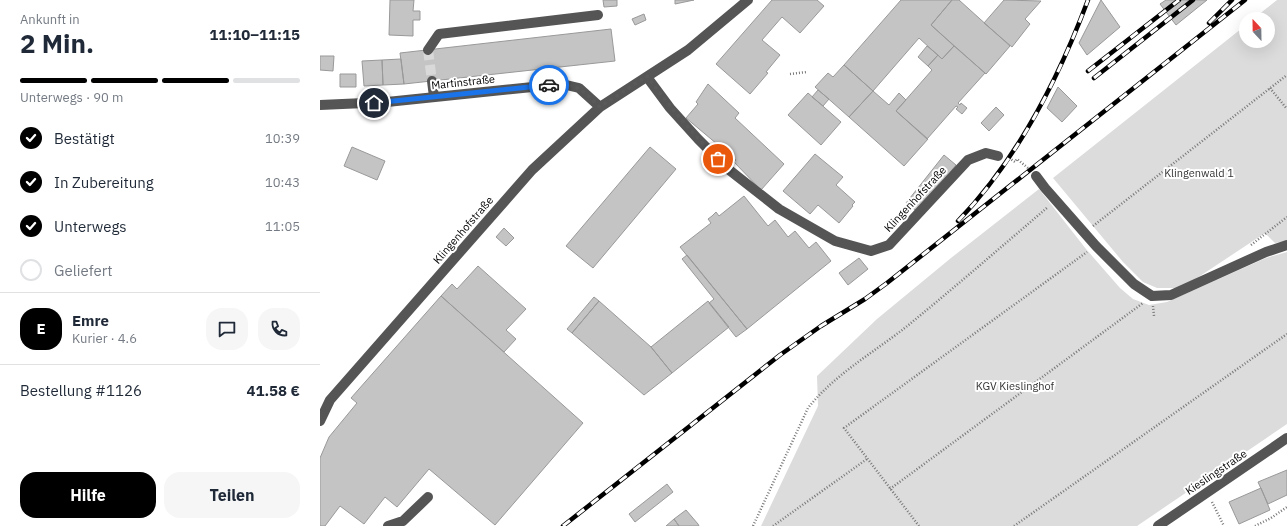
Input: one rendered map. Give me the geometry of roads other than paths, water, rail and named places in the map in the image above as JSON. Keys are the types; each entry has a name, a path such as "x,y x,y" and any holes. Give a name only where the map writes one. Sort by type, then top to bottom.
{"street":[{"name":"Klingenhofstraße","path":"320,421 330,400 532,170 600,107 688,50 748,0"},
{"path":"428,50 439,34 598,15"},
{"name":"Klingenhofstraße","path":"647,76 670,108 698,139 728,169 779,209 835,241 871,251 889,245 968,160 986,153 998,156"},
{"path":"432,81 434,97"},
{"name":"Martinstraße","path":"320,105 387,102 562,84 579,88 600,107"},
{"path":"1036,176 1096,246 1134,284 1152,296 1171,295 1266,252 1287,245"},
{"name":"Kieslingstraße","path":"1158,526 1287,438"},
{"path":"388,526 403,521 428,496"}],"tunnel":[{"path":"428,50 432,81"}],"railway":[{"path":"958,221 980,197 1018,145 1050,89 1088,0"},
{"path":"1088,71 1179,0"},
{"path":"1094,78 1193,0"},
{"path":"1209,23 1232,0"},
{"path":"563,526 780,355 887,283 1245,0"}],"park label":[{"name":"Klingenwald 1","path":"1199,173"},
{"name":"KGV Kieslinghof","path":"1015,386"}]}
